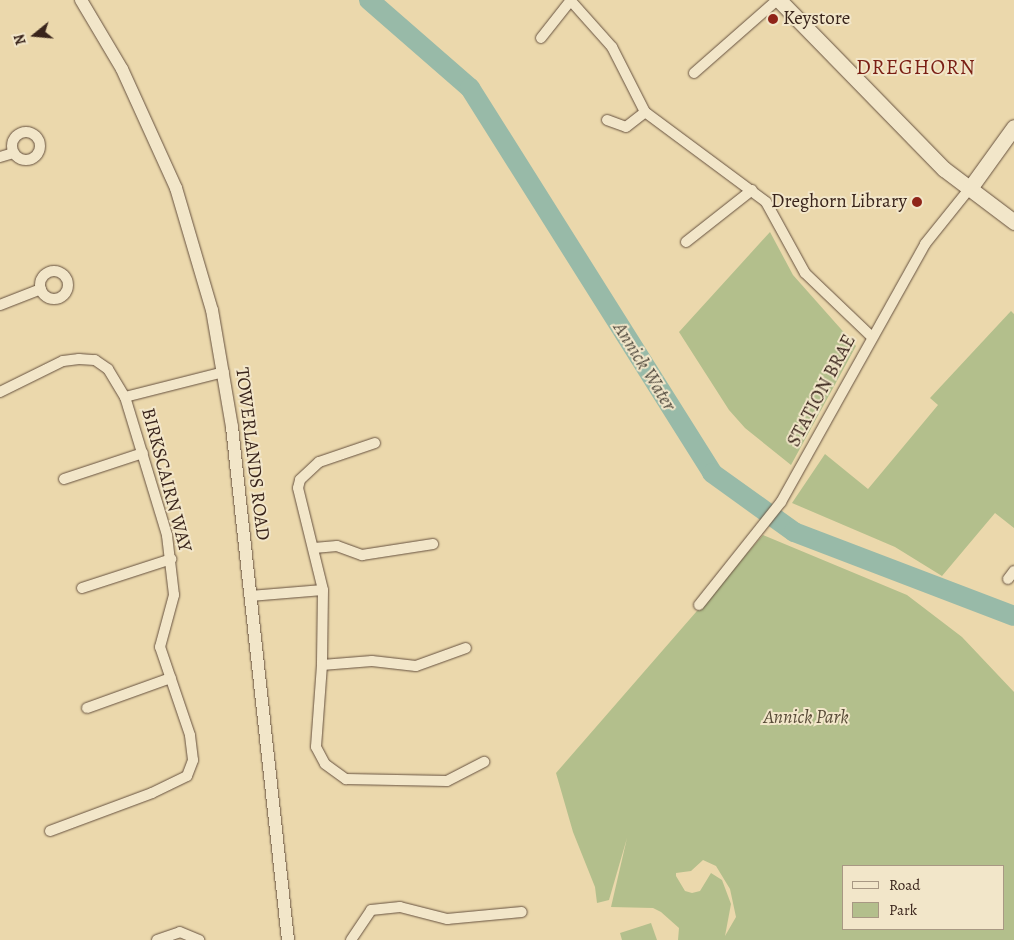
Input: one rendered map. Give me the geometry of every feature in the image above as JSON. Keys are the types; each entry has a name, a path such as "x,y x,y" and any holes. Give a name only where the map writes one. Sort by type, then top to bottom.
{"main road":[{"path":"778,0 944,169 1014,222"},
{"path":"970,188 1014,127"}],"street":[{"name":"TOWERLANDS ROAD","path":"81,0 122,69 176,188 197,253 224,372 288,940"},
{"path":"541,38 571,0 612,47 645,112 766,202 805,273 871,336"},
{"path":"694,73 778,0"},
{"path":"607,120 626,127 645,112"},
{"path":"0,157 13,153"},
{"name":"STATION BRAE","path":"699,605 758,534 781,502 871,336 925,244 970,188"},
{"path":"686,242 752,190"},
{"path":"0,305 41,289"},
{"name":"BIRKSCAIRN WAY","path":"0,392 63,361 79,358 95,360 108,369 125,397 167,535 174,595 160,647 190,735 193,760 187,776 152,793 50,831"},
{"path":"125,397 224,372"},
{"path":"375,442 319,462 300,480 299,497 314,548 323,590 322,665 316,747 325,764 346,780 446,781 484,762"},
{"path":"64,479 143,453"},
{"path":"314,548 337,546 362,555 433,544"},
{"path":"82,588 170,559"},
{"path":"250,596 323,590"},
{"path":"322,665 372,661 416,666 466,648"},
{"path":"88,708 171,678"},
{"path":"351,940 372,910 400,907 447,919 522,912"},
{"path":"157,940 180,932 199,940"}],"green space":[{"path":"770,232 793,275 856,346 791,465 745,428 729,410 679,332"},
{"path":"1011,311 1014,314 1014,528 995,513 942,576 895,547 792,503 825,454 868,489 938,405 930,398"},
{"name":"Annick Park","path":"763,535 907,595 962,637 1014,692 1014,940 678,940 679,928 661,912 653,908 611,907 627,838 609,900 597,903 595,887 573,832 556,773","holes":["703,860 716,866 730,889 736,917 725,936 731,904 722,880 711,873 700,891 692,893 685,891 676,876 676,873 691,871"]},
{"path":"651,923 657,940 622,940 620,933"}],"waterway":[{"name":"Annick Water","path":"369,0 470,88 712,473 794,532 1014,616"}],"place":[{"name":"Keystore","path":"773,19"},
{"name":"Dreghorn Library","path":"917,202"}],"district":[{"name":"DREGHORN","path":"916,67"}]}
